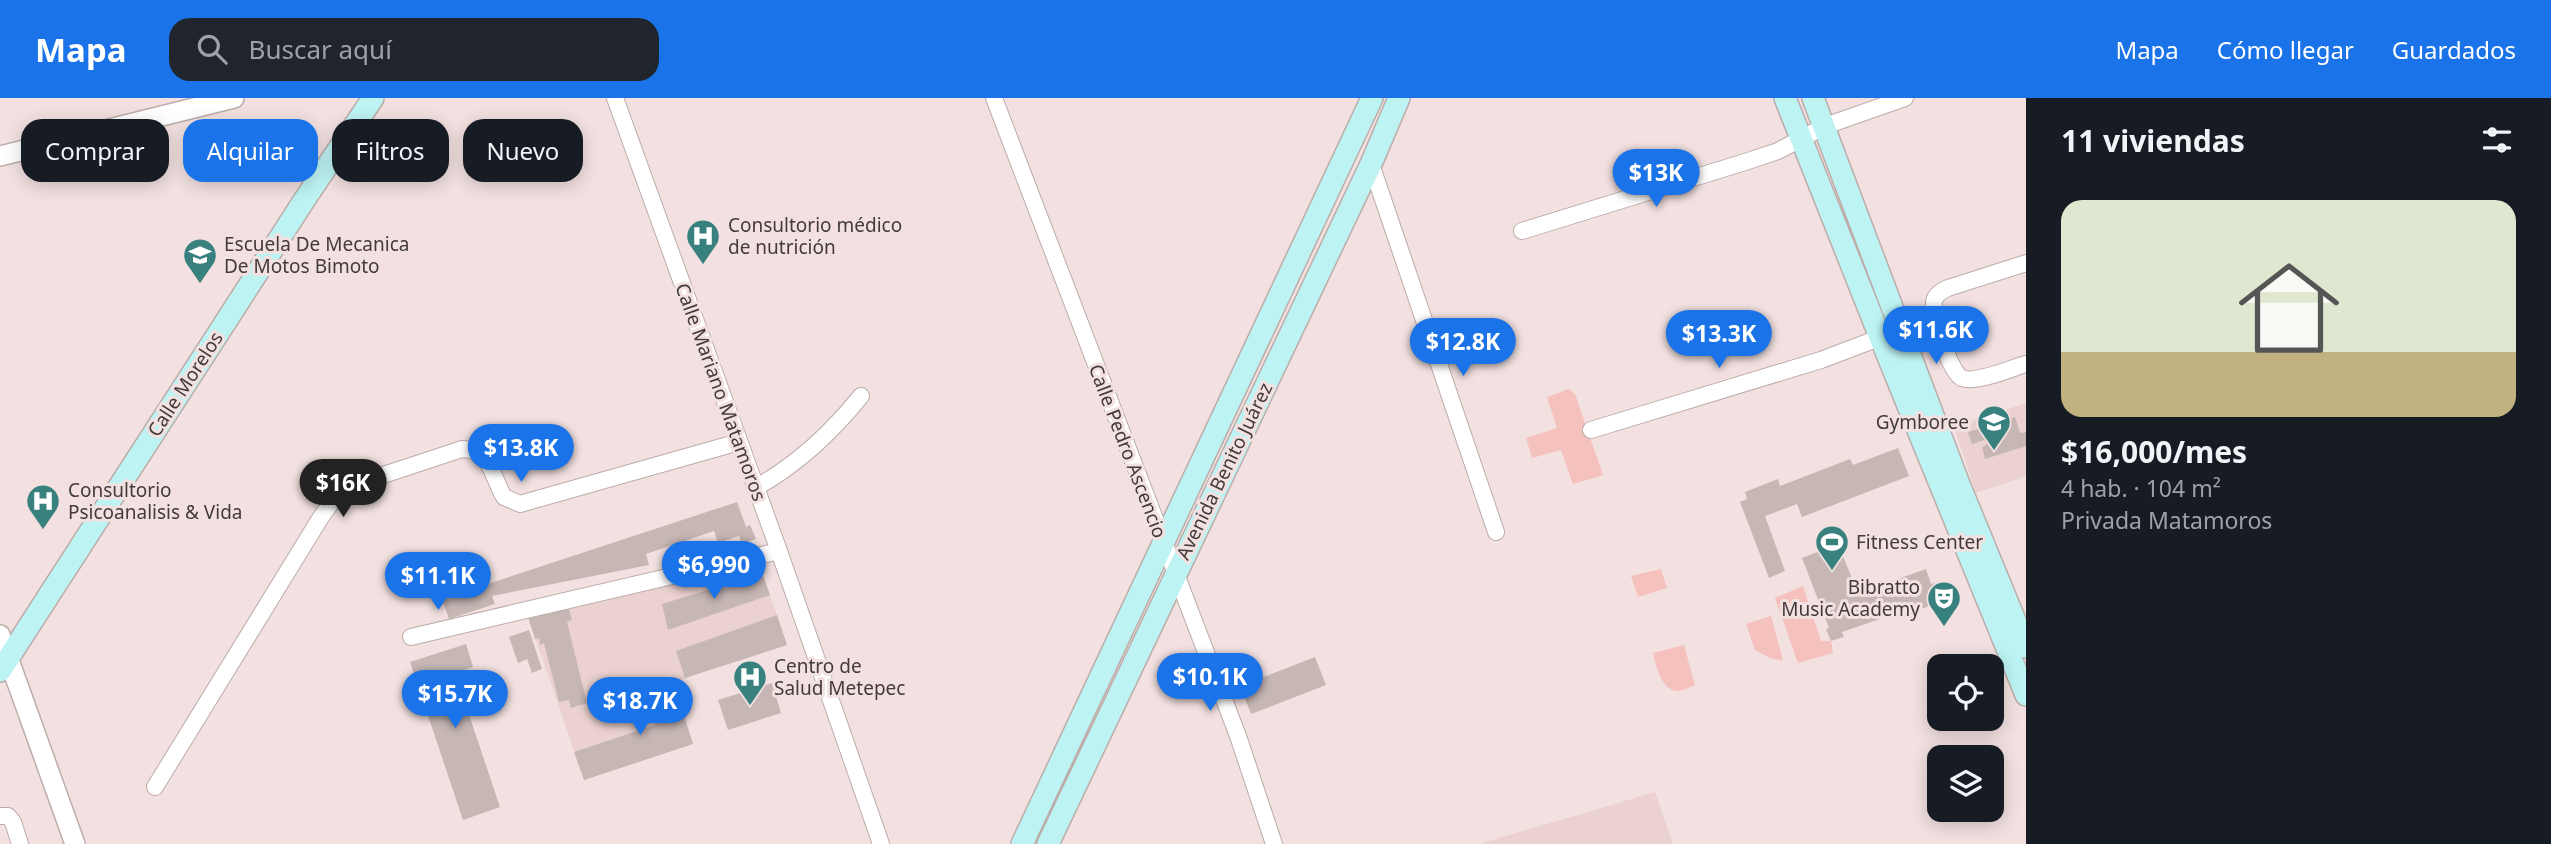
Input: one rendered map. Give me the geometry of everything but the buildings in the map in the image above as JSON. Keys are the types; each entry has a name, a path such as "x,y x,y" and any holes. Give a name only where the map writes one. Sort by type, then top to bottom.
{"main road":[{"name":"Calle Morelos","path":"4,665 373,98"},
{"name":"Avenida Benito Juárez","path":"1022,844 1372,98"},
{"name":"Avenida Benito Juárez","path":"1048,844 1371,164 1399,98"},
{"path":"1785,98 1840,234 1963,496 2026,648"},
{"path":"1813,98 1862,226 1893,342 2026,695"},
{"path":"1840,234 1862,226"}],"street":[{"path":"0,156 234,98"},
{"name":"Calle Mariano Matamoros","path":"615,98 779,551 881,844"},
{"name":"Calle Pedro Ascencio","path":"994,98 1238,736 1275,844"},
{"path":"1522,231 1778,151 1825,125 1905,98"},
{"path":"1371,164 1496,532"},
{"path":"2026,263 1940,292 1934,299 1933,307 1955,373 1963,379 1973,380 2026,364"},
{"path":"1591,430 1821,360 1940,333"},
{"path":"755,488 786,471 839,423 862,396"},
{"path":"155,787 337,495 359,483 463,449 472,449 481,453 489,464 503,497 520,504 738,442"},
{"path":"411,637 779,551"},
{"path":"0,635 4,665 72,843"},
{"path":"0,816 8,816 13,822 20,844"}],"shaded area":[{"path":"1569,389 1575,394 1603,475 1573,484 1561,450 1532,458 1526,438 1557,428 1547,397"},
{"name":"Gymboree","path":"2026,403 2026,476 1976,493 1954,427"},
{"path":"760,566 787,645 674,682 693,744 584,780 528,617 571,605"},
{"path":"1661,569 1667,588 1638,597 1631,576"},
{"path":"1803,586 1821,641 1831,641 1833,653 1798,663 1775,598"},
{"path":"1771,616 1783,660 1772,659 1755,650 1746,624"},
{"path":"1684,645 1695,685 1680,691 1672,690 1660,677 1653,653"},
{"path":"1655,792 1673,844 1479,844"}],"place":[{"name":"Consultorio médico de nutrición","path":"703,266"},
{"name":"Escuela De Mecanica De Motos Bimoto","path":"200,285"},
{"name":"Gymboree","path":"1994,452"},
{"name":"Consultorio Psicoanalisis & Vida","path":"43,531"},
{"name":"Fitness Center","path":"1832,572"},
{"name":"Bibratto Music Academy","path":"1944,628"},
{"name":"Centro de Salud Metepec","path":"750,707"}]}
